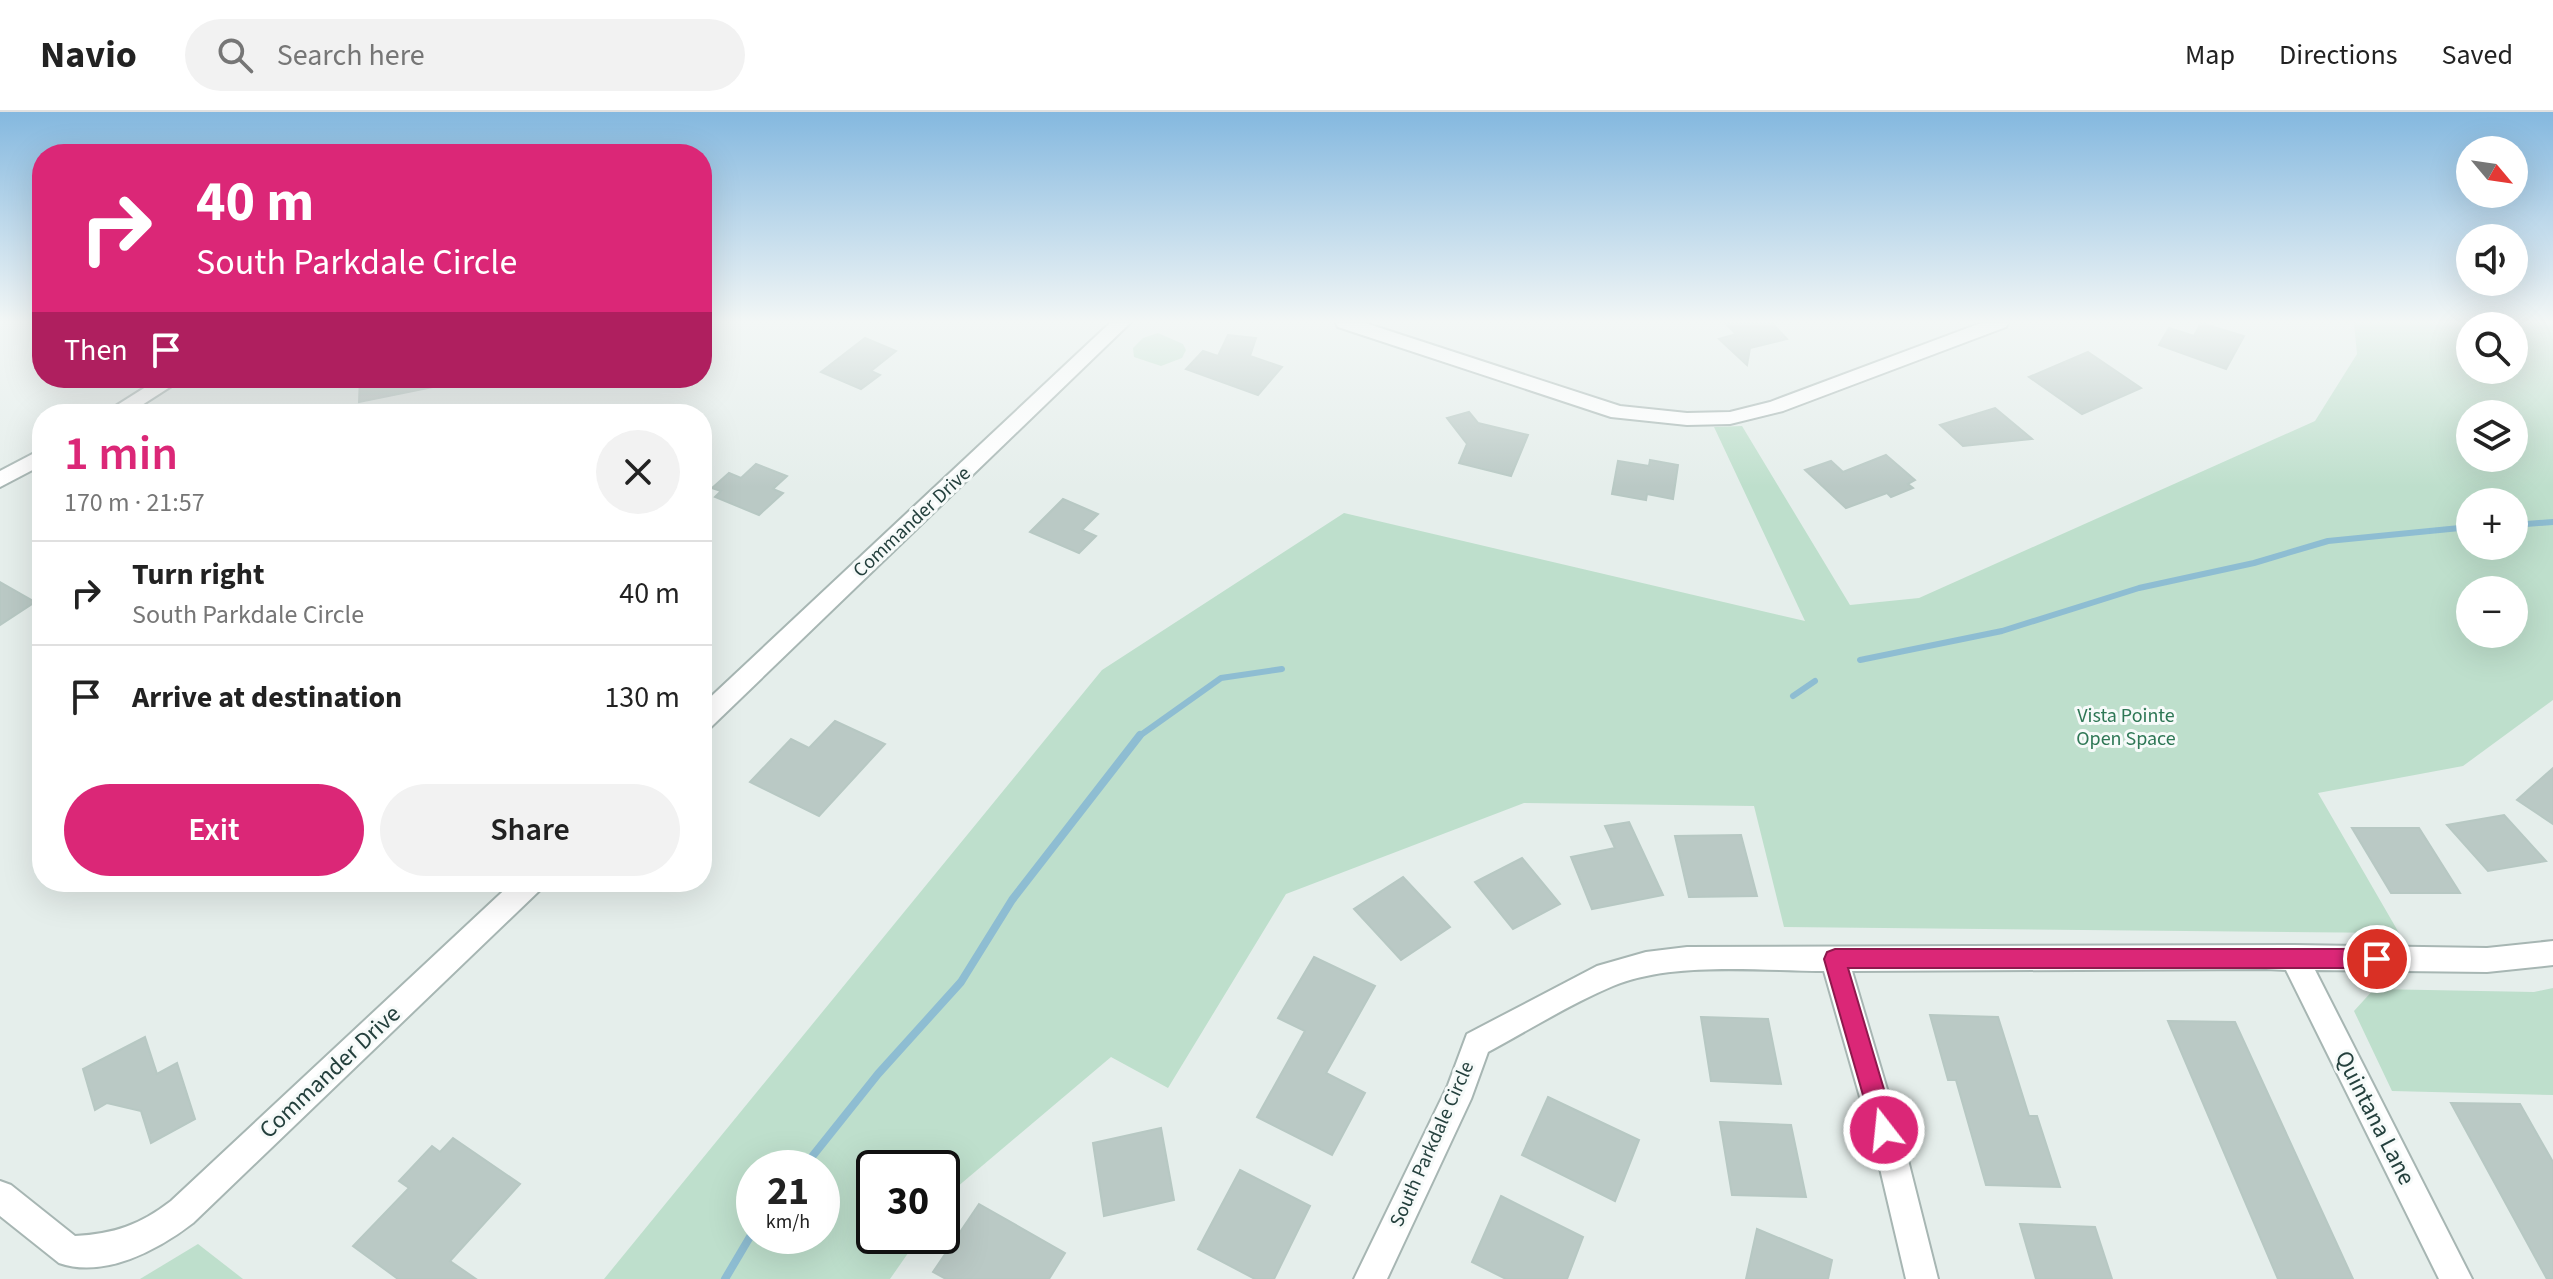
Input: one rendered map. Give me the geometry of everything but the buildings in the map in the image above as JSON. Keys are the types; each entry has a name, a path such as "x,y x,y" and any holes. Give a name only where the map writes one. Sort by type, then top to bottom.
{"street":[{"name":"Commander Drive","path":"712,711 1064,377"},
{"path":"1512,377 1618,412 1687,419 1730,418 1776,407 1854,377"},
{"path":"130,404 157,388"},
{"path":"0,480 32,462"},
{"name":"Commander Drive","path":"0,1196 70,1252 120,1250 155,1234 520,892"},
{"name":"South Parkdale Circle","path":"1370,1279 1461,1089 1477,1043 1607,975 1646,964 1687,959 2294,957 2487,960 2553,953"},
{"name":"Quintana Lane","path":"2294,957 2456,1279"},
{"path":"1835,959 1893,1160 1922,1279"}],"green space":[{"name":"Vista Pointe Open Space","path":"2342,377 2456,377 2456,384 2528,384 2528,377 2553,377 2553,700 2463,766 2318,793 2399,933 1784,927 1754,806 1524,803 1286,894 1168,1088 1111,1057 960,1185 960,1150 856,1150 856,1254 907,1254 890,1279 604,1279 1102,670 1344,513 1805,621 1714,427 1742,426 1850,605 1919,598 2315,421"},
{"path":"2553,988 2553,1095 2392,1091 2354,1011 2374,989 2534,992"},
{"path":"198,1244 243,1279 140,1279"}],"waterway":[{"path":"2528,524 2553,522"},
{"path":"1860,660 2002,631 2139,588 2254,563 2328,541 2456,528"},
{"path":"1139,736 1221,678 1282,669"},
{"path":"1793,696 1815,681"},
{"path":"817,1150 878,1074 961,982 1012,900 1139,736"},
{"path":"725,1279 740,1254"}],"route":[{"path":"1884,1130 1835,959 2377,959"}]}
